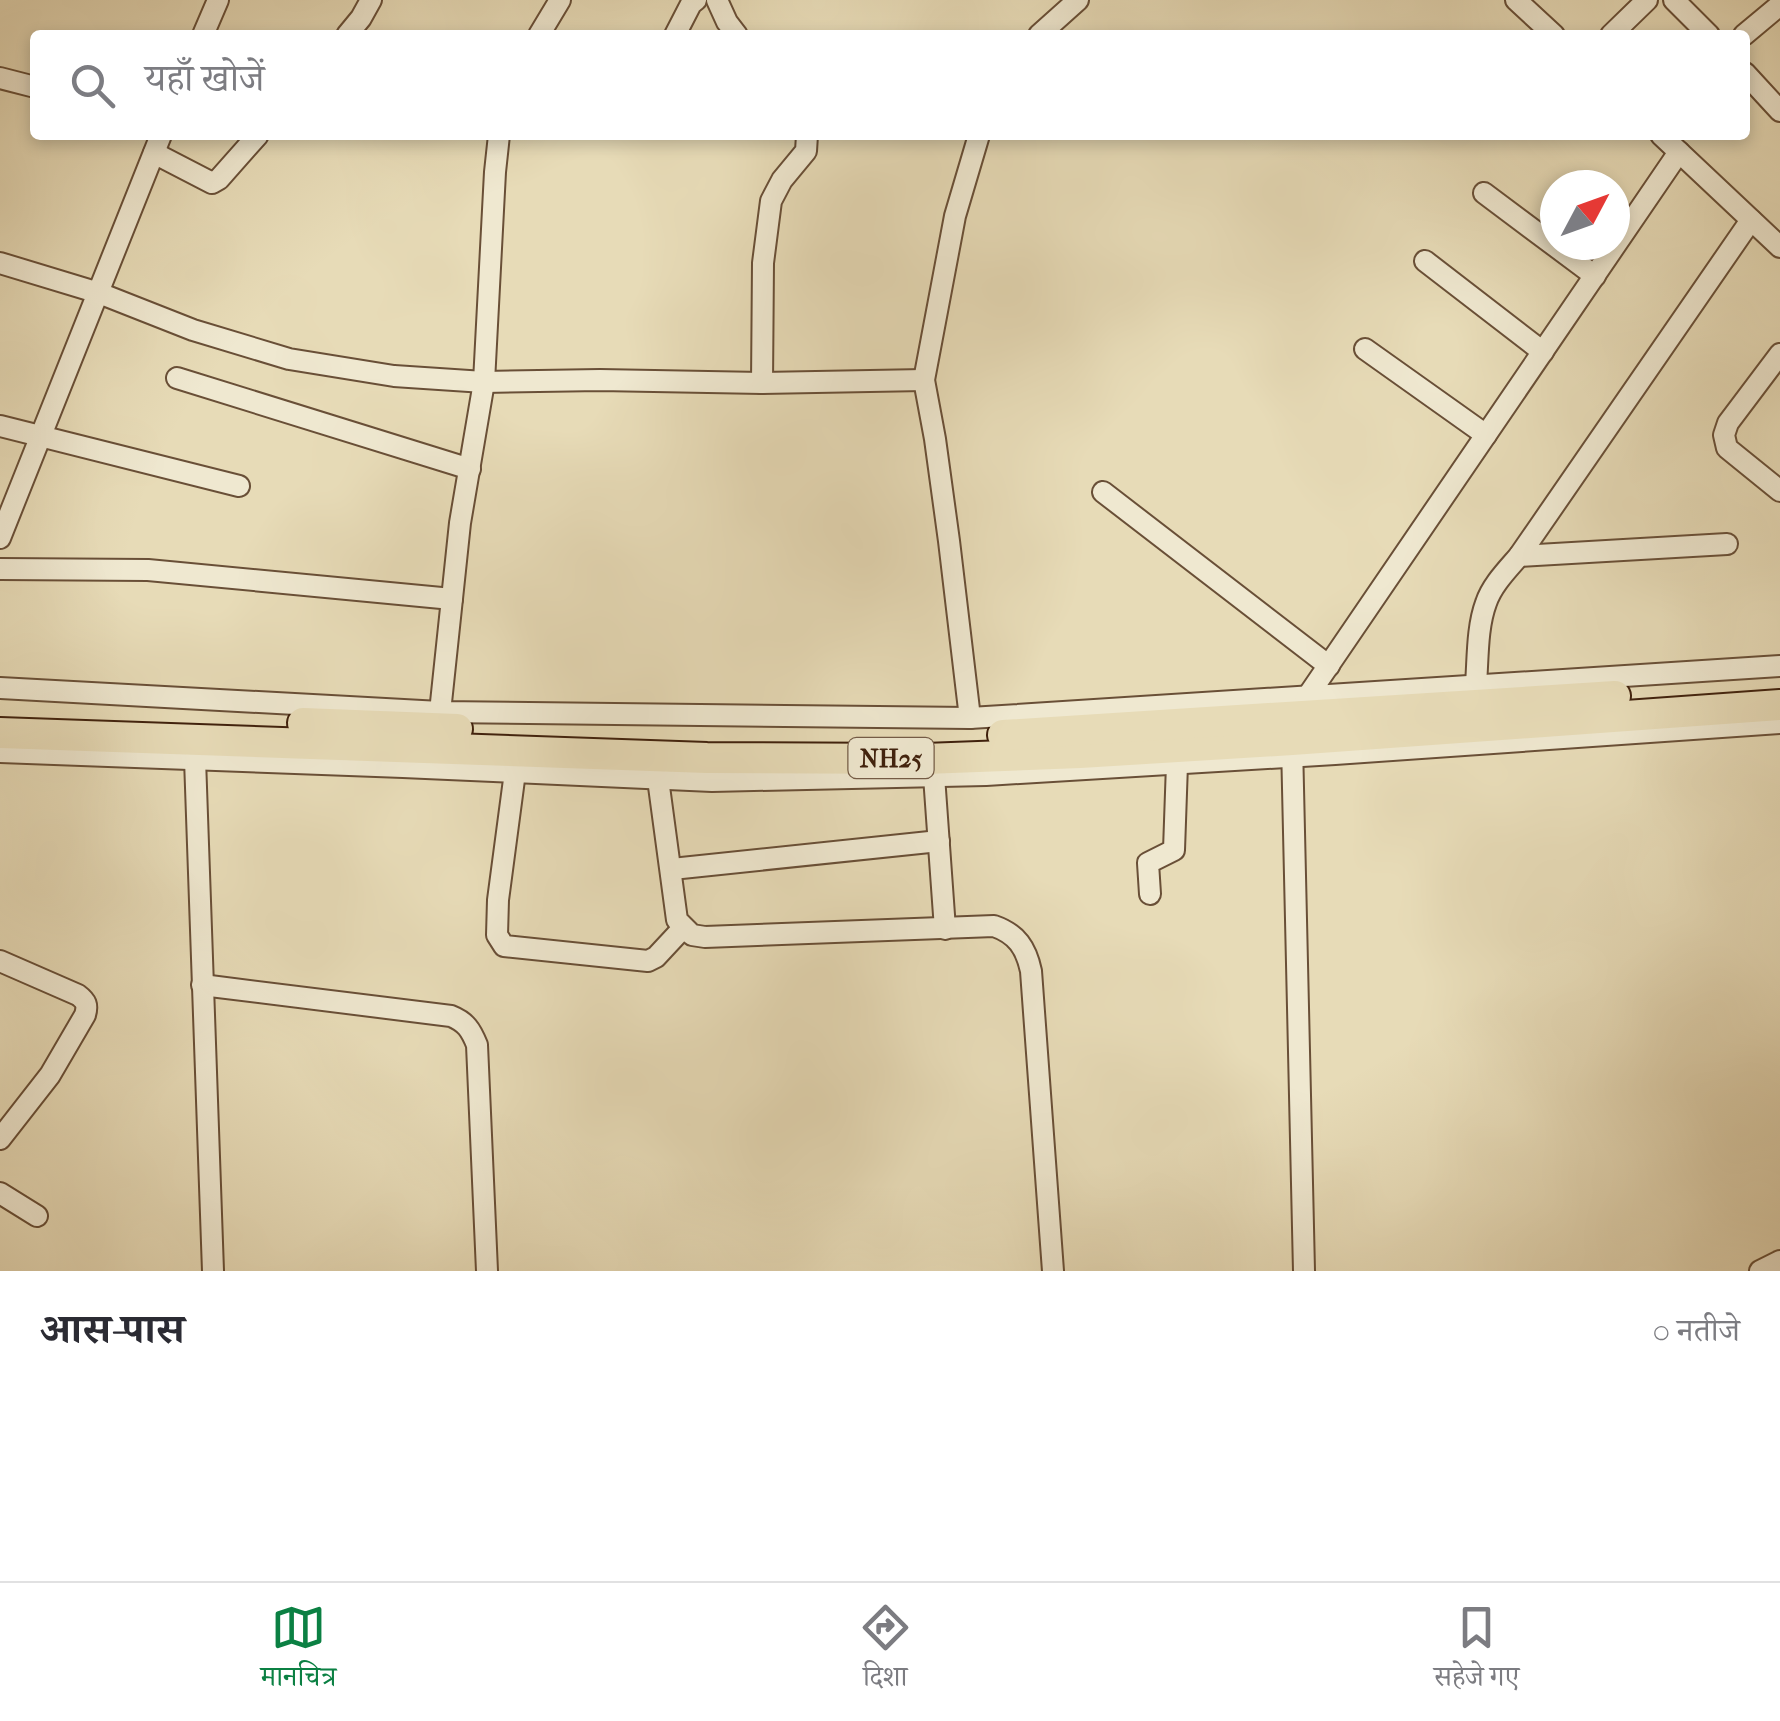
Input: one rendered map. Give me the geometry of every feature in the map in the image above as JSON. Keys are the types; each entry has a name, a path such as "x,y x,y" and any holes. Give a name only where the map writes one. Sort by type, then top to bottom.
{"highway":[{"name":"NH25","path":"0,733 727,758 925,758 1080,753 1296,727 1780,684"},
{"name":"NH25","path":"0,713 734,738 980,737 1780,705"}],"street":[{"path":"205,30 218,0"},
{"path":"351,30 371,0"},
{"path":"542,30 560,0"},
{"path":"677,30 696,0"},
{"path":"717,0 733,30"},
{"path":"1045,30 1078,0"},
{"path":"1516,0 1549,30"},
{"path":"1616,30 1647,0"},
{"path":"1674,0 1704,30"},
{"path":"1750,30 1780,5"},
{"path":"0,78 30,86"},
{"path":"1750,79 1780,112"},
{"path":"0,538 158,144 212,182 254,140"},
{"path":"440,712 460,523 484,382 498,140"},
{"path":"762,383 763,263 771,202 782,180 806,151 806,140"},
{"path":"970,718 949,541 924,380 955,216 978,140"},
{"path":"1666,140 1780,248"},
{"path":"1304,1271 1296,727 1329,666 1679,152"},
{"path":"1484,193 1595,276"},
{"path":"1476,684 1481,620 1495,585 1751,220"},
{"path":"1425,261 1543,352"},
{"path":"0,262 288,359 394,376 484,382 924,380"},
{"path":"1366,349 1486,435"},
{"path":"1780,354 1728,423 1724,436 1727,448 1780,491"},
{"path":"177,378 470,469"},
{"path":"0,426 239,486"},
{"path":"1104,492 1329,666"},
{"path":"1519,556 1727,544"},
{"path":"0,569 148,570 452,599"},
{"path":"0,752 712,781 934,776 1177,764 1296,727 1476,684 1780,666"},
{"path":"0,688 440,712 970,718 1296,727 1780,723"},
{"path":"195,759 213,1271"},
{"path":"1150,894 1148,863 1174,850 1177,764"},
{"path":"514,772 498,900 497,934 504,946 648,960 656,958 683,928"},
{"path":"934,776 945,928"},
{"path":"658,779 677,920 692,936 994,926 1020,942 1031,970 1053,1271"},
{"path":"672,869 939,842"},
{"path":"0,962 78,995 87,1006 50,1075 0,1139"},
{"path":"202,986 451,1016 463,1021 477,1045 487,1271"},
{"path":"0,1193 37,1216"},
{"path":"1760,1271 1780,1261"}]}
